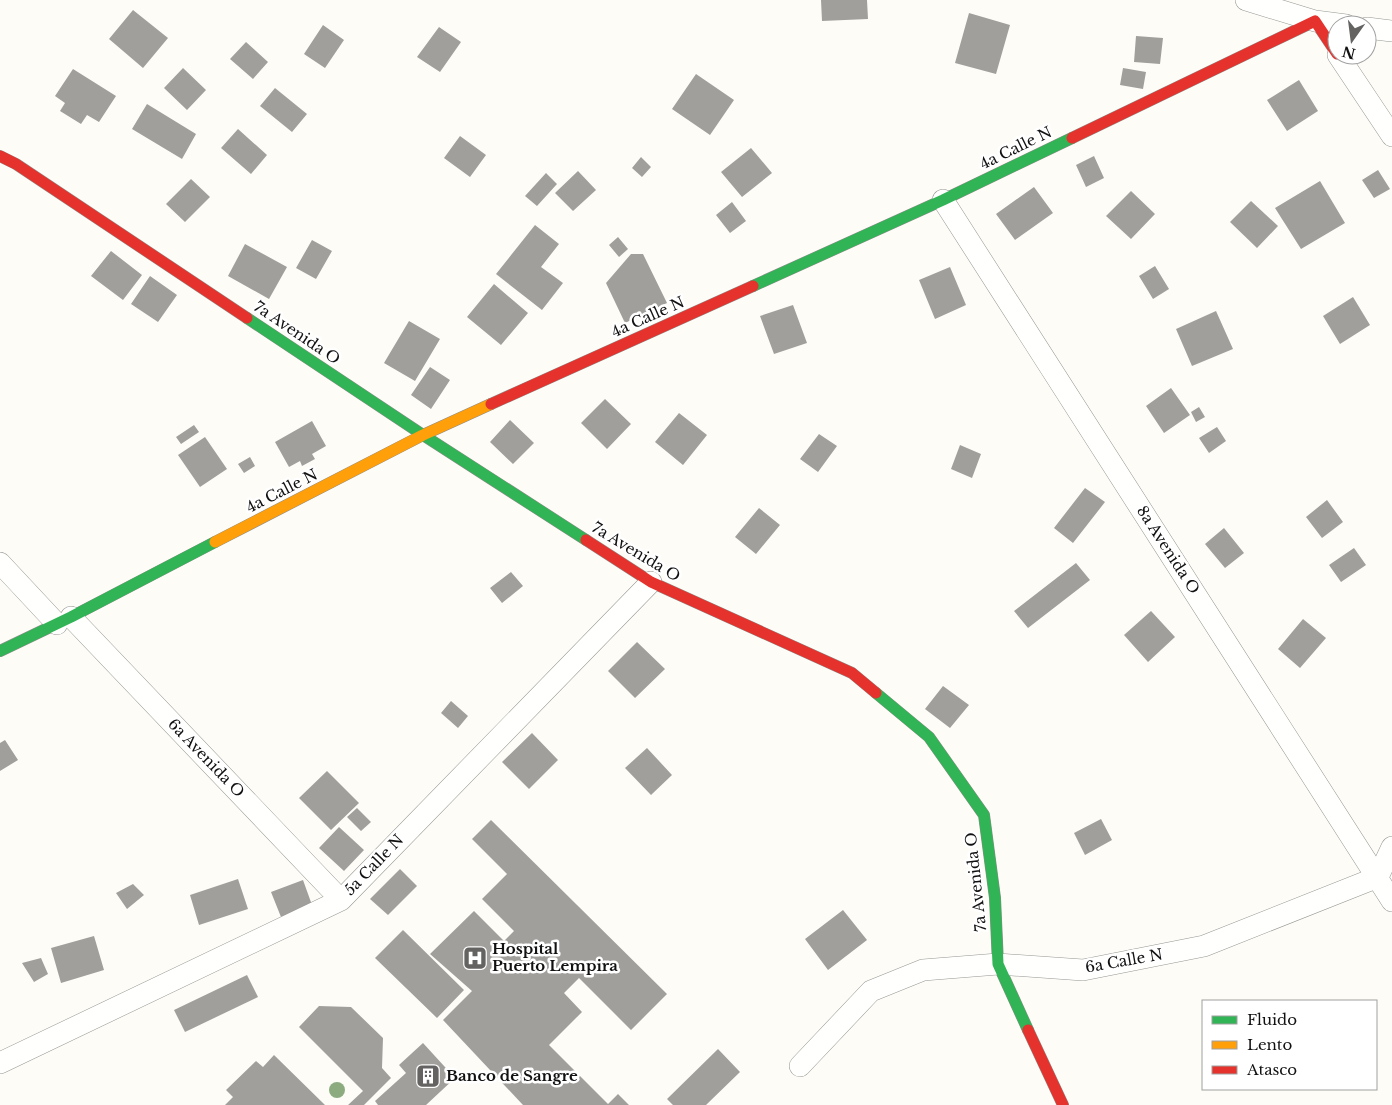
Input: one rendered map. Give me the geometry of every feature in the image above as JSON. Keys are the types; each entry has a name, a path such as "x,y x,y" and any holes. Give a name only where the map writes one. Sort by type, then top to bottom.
{"street":[{"path":"1246,0 1315,21 1327,23"},
{"path":"1315,21 1327,40"},
{"name":"4a Calle N","path":"0,651 64,620 423,434 943,200 1315,21"},
{"path":"1377,29 1392,31"},
{"path":"1344,65 1392,136"},
{"name":"7a Avenida O","path":"0,156 25,170 423,434 651,582 852,673 929,737 984,815 995,898 998,964 1063,1105"},
{"name":"8a Avenida O","path":"943,200 1392,901"},
{"name":"6a Avenida O","path":"0,562 64,620 341,900"},
{"name":"5a Calle N","path":"0,1063 341,900 651,582"},
{"path":"1378,877 1392,847"},
{"name":"6a Calle N","path":"800,1066 871,991 923,970 998,964 1083,970 1204,946 1378,877"}],"building":[{"path":"821,0 867,0 868,19 822,21"},
{"path":"133,10 168,38 143,68 109,39"},
{"path":"969,13 1010,25 996,74 955,63"},
{"path":"323,25 344,40 325,68 304,54"},
{"path":"439,27 461,42 440,72 417,57"},
{"path":"1136,36 1163,38 1160,64 1134,62"},
{"path":"246,42 268,62 253,79 230,59"},
{"path":"183,68 206,90 187,110 164,88"},
{"path":"1123,68 1146,72 1143,89 1120,85"},
{"path":"73,69 116,96 99,122 87,115 81,124 60,111 65,103 55,96"},
{"path":"696,74 734,100 710,135 672,109"},
{"path":"1299,80 1318,111 1287,131 1267,100"},
{"path":"275,88 307,114 292,132 260,106"},
{"path":"147,104 196,134 182,159 132,129"},
{"path":"238,129 267,155 251,174 221,148"},
{"path":"460,136 486,155 470,177 444,158"},
{"path":"751,148 772,173 742,197 721,172"},
{"path":"1094,156 1104,178 1086,187 1076,165"},
{"path":"641,157 651,167 642,177 632,168"},
{"path":"1378,170 1390,189 1374,198 1362,180"},
{"path":"578,171 596,190 573,211 555,193"},
{"path":"546,173 557,184 537,206 525,196"},
{"path":"191,179 210,197 185,222 166,204"},
{"path":"1320,181 1345,223 1301,249 1275,208"},
{"path":"1034,187 1053,213 1015,240 996,214"},
{"path":"1131,191 1155,214 1131,239 1106,216"},
{"path":"1251,201 1278,226 1257,248 1230,222"},
{"path":"732,202 746,221 730,233 716,215"},
{"path":"535,225 559,244 541,267 563,283 542,310 496,274"},
{"path":"618,237 628,249 619,257 609,245"},
{"path":"312,240 332,251 316,279 296,268"},
{"path":"245,244 287,267 269,299 228,276"},
{"path":"111,251 142,275 123,300 91,276"},
{"path":"631,254 643,254 667,303 625,323 606,283"},
{"path":"1155,266 1169,289 1153,299 1139,276"},
{"path":"950,267 966,305 935,319 919,280"},
{"path":"150,276 177,295 158,322 131,304"},
{"path":"494,284 528,313 501,345 467,317"},
{"path":"1353,297 1370,325 1340,344 1323,316"},
{"path":"793,305 807,343 774,354 760,316"},
{"path":"1216,311 1233,349 1192,366 1176,329"},
{"path":"409,321 440,339 415,381 384,363"},
{"path":"430,367 450,380 431,409 411,395"},
{"path":"1171,388 1190,415 1164,433 1146,406"},
{"path":"605,399 631,424 607,449 581,423"},
{"path":"1199,407 1205,417 1196,422 1191,412"},
{"path":"679,413 707,435 683,465 655,442"},
{"path":"510,420 534,443 513,464 490,442"},
{"path":"312,421 326,446 312,454 315,459 302,466 300,461 289,467 275,442"},
{"path":"194,425 199,432 181,444 176,437"},
{"path":"1217,427 1226,441 1209,453 1199,438"},
{"path":"819,434 837,446 818,472 800,459"},
{"path":"205,437 227,469 200,487 178,455"},
{"path":"960,445 981,454 972,478 951,469"},
{"path":"250,457 255,466 244,473 238,464"},
{"path":"1085,488 1105,502 1073,543 1054,528"},
{"path":"1327,500 1343,522 1322,538 1306,517"},
{"path":"759,508 780,525 756,554 735,537"},
{"path":"1224,528 1244,553 1225,568 1205,544"},
{"path":"1354,548 1366,565 1341,582 1329,565"},
{"path":"1076,563 1090,580 1028,628 1014,611"},
{"path":"511,572 523,586 502,603 490,588"},
{"path":"1151,611 1175,637 1148,662 1124,635"},
{"path":"1303,619 1326,638 1300,668 1278,649"},
{"path":"637,642 665,669 635,698 608,671"},
{"path":"943,686 969,705 950,728 925,709"},
{"path":"451,701 468,716 458,728 441,713"},
{"path":"532,733 558,760 529,789 502,762"},
{"path":"5,740 18,760 0,771 0,743"},
{"path":"647,748 672,775 651,795 625,768"},
{"path":"327,771 359,803 331,830 299,798"},
{"path":"357,808 371,822 361,831 347,817"},
{"path":"1101,819 1112,840 1085,855 1074,833"},
{"path":"491,820 667,994 631,1030 579,978 564,993 582,1012 549,1045 608,1104 618,1094 629,1105 523,1105 443,1020 472,991 430,954 474,911 504,941 514,931 482,899 507,874 472,839"},
{"path":"339,827 364,850 344,871 319,848"},
{"path":"400,869 417,886 388,915 370,899"},
{"path":"238,879 248,909 199,925 190,895"},
{"path":"303,880 312,905 281,917 271,892"},
{"path":"133,884 144,895 127,909 116,893"},
{"path":"843,910 867,940 828,970 805,939"},
{"path":"403,930 464,990 437,1018 375,958"},
{"path":"94,936 104,970 61,983 51,948"},
{"path":"41,958 48,974 34,982 22,963"},
{"path":"247,975 258,997 185,1032 174,1010"},
{"path":"319,1006 351,1007 383,1038 382,1068 391,1078 364,1105 348,1105 363,1091 299,1027"},
{"name":"Banco de Sangre","path":"423,1043 455,1078 426,1105 378,1105 375,1101 406,1073 399,1065"},
{"path":"718,1049 740,1072 706,1105 673,1105 667,1099"},
{"path":"274,1055 325,1105 225,1105 233,1097 226,1090 256,1061 263,1067"}],"traffic: fast":[{"path":"753,286 943,200 1072,138"},
{"path":"247,318 586,540"},
{"path":"0,651 71,617 215,542"},
{"path":"876,693 929,737 984,815 995,898 998,964 1028,1030"}],"traffic: slow":[{"path":"215,542 423,435 491,404"}],"traffic: jam":[{"path":"1072,138 1315,21 1327,39"},
{"path":"0,156 16,164 247,318"},
{"path":"491,404 753,286"},
{"path":"586,540 651,582 852,673 876,693"},
{"path":"1028,1030 1063,1105"}],"place":[{"name":"Hospital Puerto Lempira","path":"475,958"},
{"name":"Banco de Sangre","path":"428,1076"}]}
